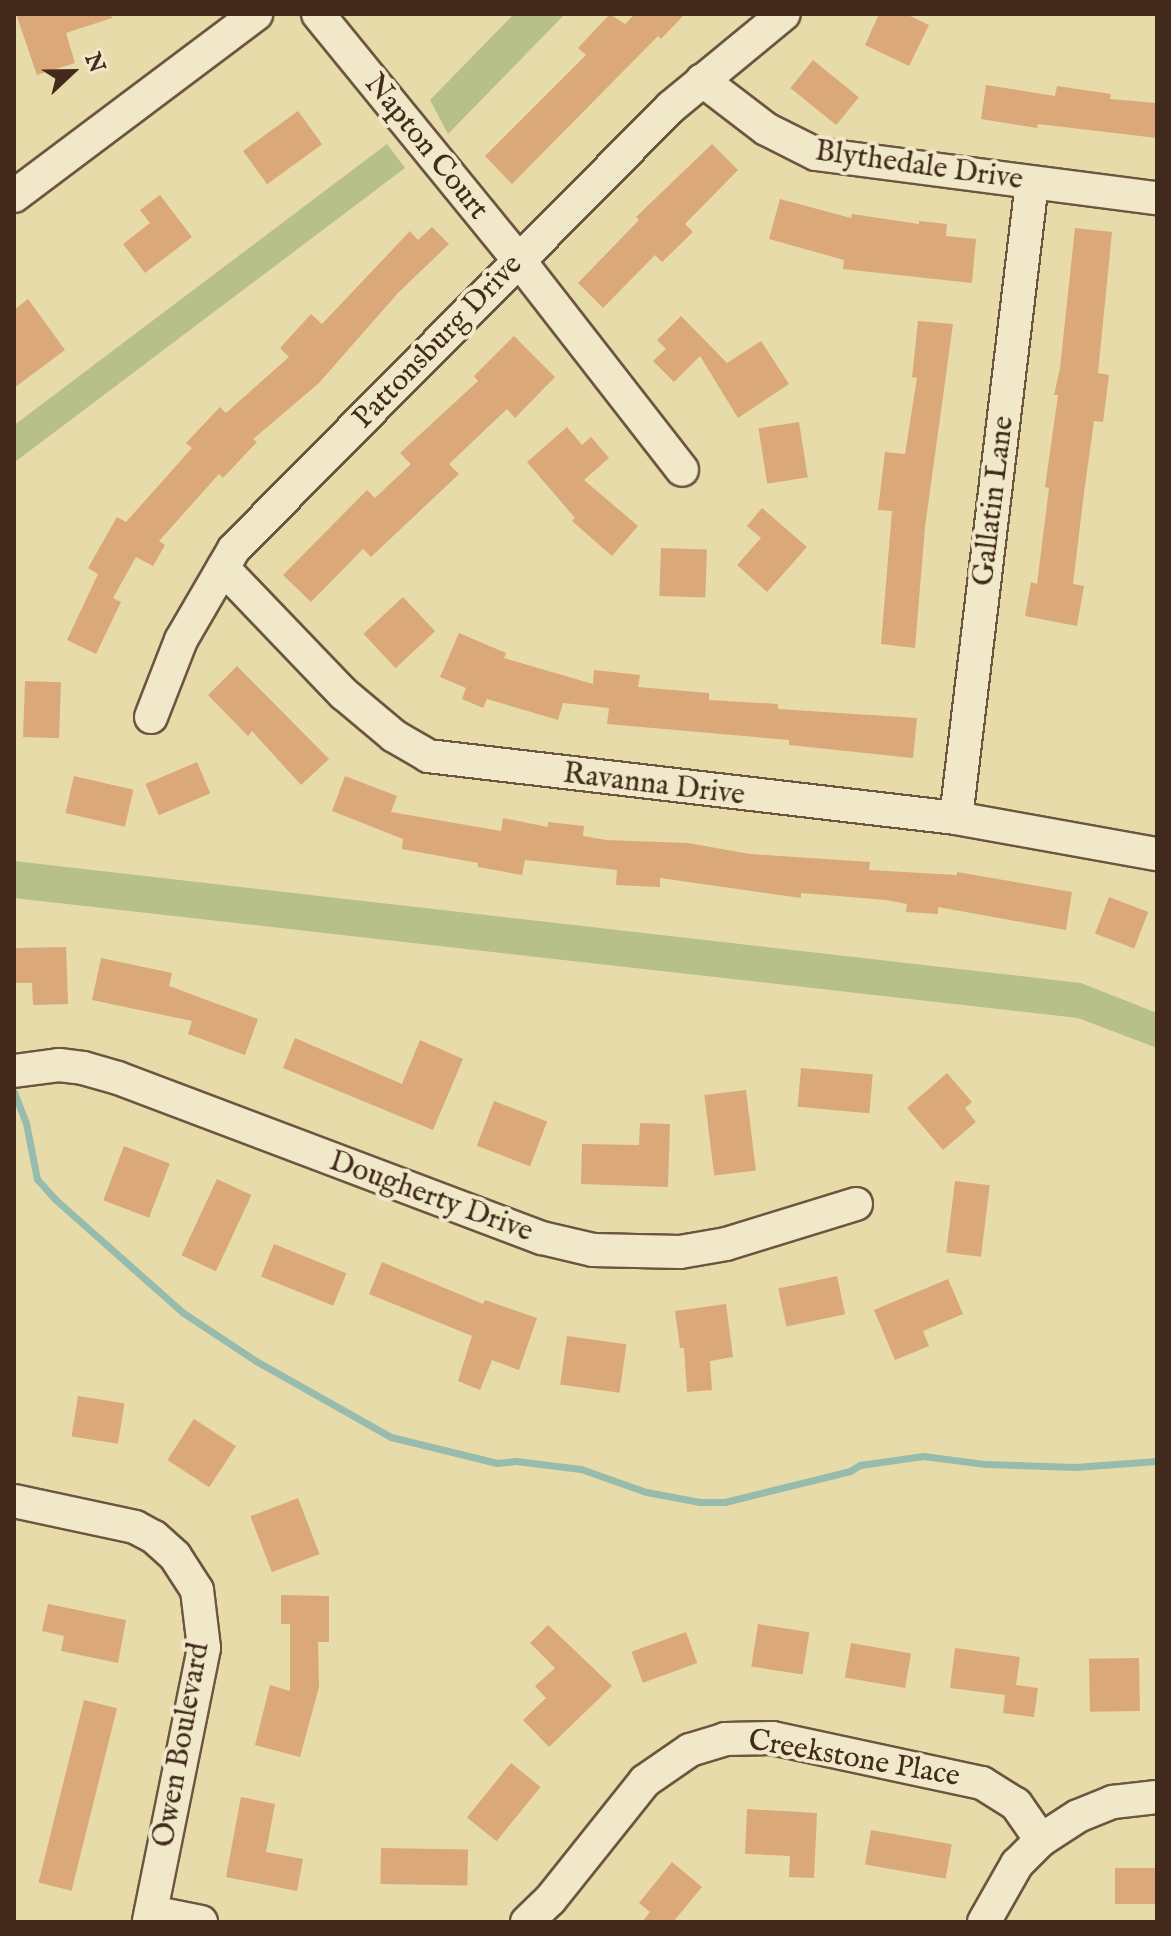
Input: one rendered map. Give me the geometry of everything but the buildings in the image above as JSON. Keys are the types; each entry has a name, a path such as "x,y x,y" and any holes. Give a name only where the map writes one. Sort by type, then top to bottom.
{"street":[{"path":"14,196 256,14"},
{"name":"Napton Court","path":"318,14 518,259 682,470"},
{"name":"Pattonsburg Drive","path":"151,717 181,640 234,549 452,332 518,259 702,80 784,14"},
{"name":"Blythedale Drive","path":"702,80 766,129 816,154 1157,198"},
{"name":"Gallatin Lane","path":"956,818 1032,183"},
{"name":"Ravanna Drive","path":"223,568 344,694 394,736 428,756 956,818 1157,854"},
{"name":"Dougherty Drive","path":"14,1071 59,1065 118,1078 542,1238 593,1250 645,1254 695,1250 726,1244 856,1204"},
{"name":"Owen Boulevard","path":"14,1501 135,1527 175,1556 197,1590 204,1648 150,1917"},
{"name":"Creekstone Place","path":"527,1922 550,1900 645,1781 690,1750 725,1739 772,1738 982,1783 1016,1804 1041,1840"},
{"path":"984,1922 1017,1864 1041,1840 1078,1816 1113,1802 1157,1797"},
{"path":"150,1917 201,1922"}],"green space":[{"path":"514,14 565,14 448,134 430,100"},
{"path":"387,144 405,168 14,463 14,425"},
{"path":"14,861 1081,983 1157,1013 1157,1048 1078,1018 14,898"}],"waterway":[{"path":"14,1092 26,1123 37,1179 56,1200 182,1312 256,1361 391,1437 497,1463 516,1461 581,1469 646,1492 700,1502 725,1502 850,1471 860,1465 923,1456 985,1464 1075,1467 1157,1461"}]}
